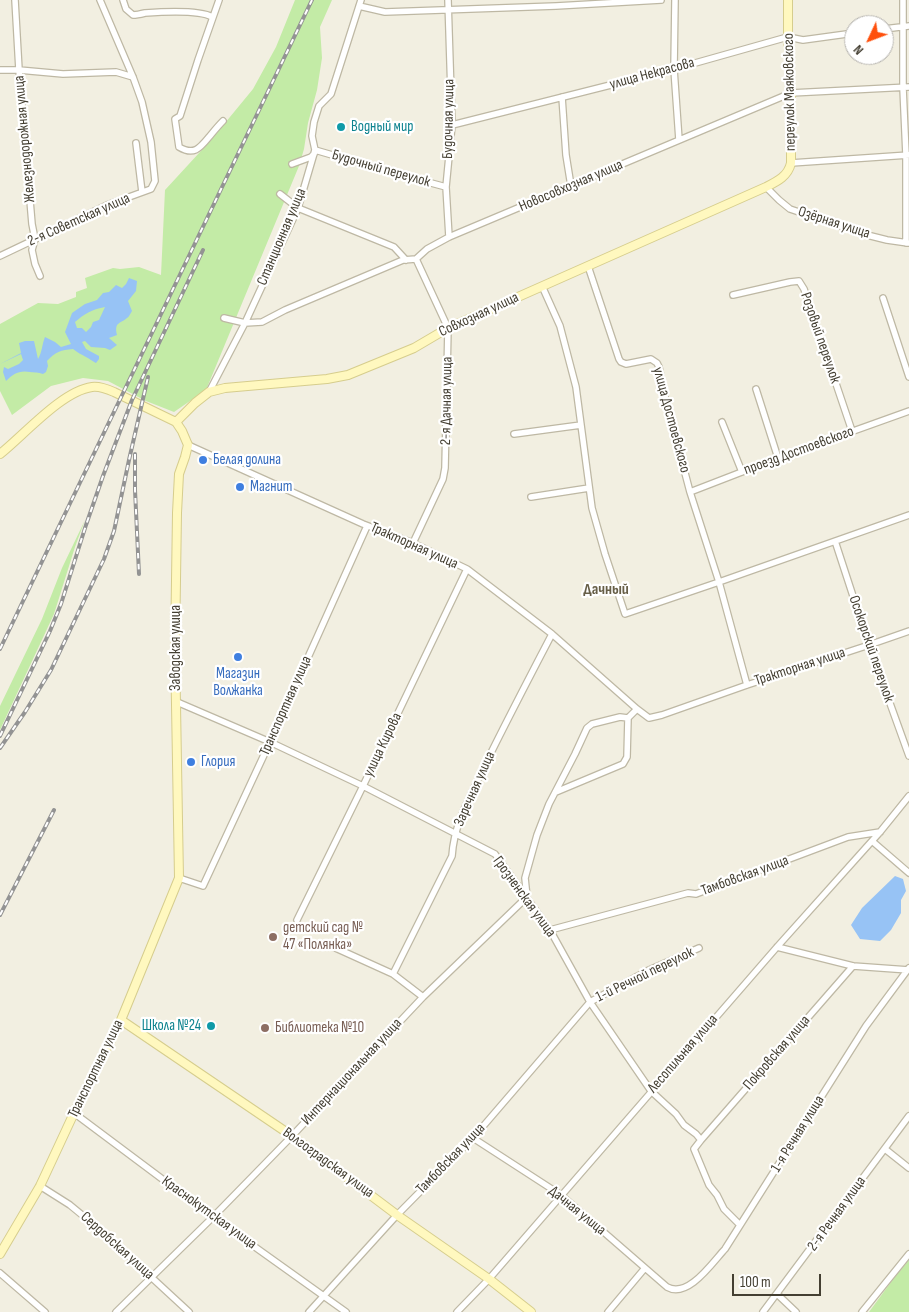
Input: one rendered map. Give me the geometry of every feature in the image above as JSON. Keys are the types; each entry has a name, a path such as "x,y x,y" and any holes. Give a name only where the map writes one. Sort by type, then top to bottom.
{"street":[{"name":"Железнодорожная улица","path":"15,0 19,70 32,224 35,239 32,250 40,276"},
{"path":"100,0 133,77"},
{"path":"122,0 126,9 133,15 143,13 198,13 207,14 212,17"},
{"path":"219,0 180,116 175,118 179,147 193,151 200,148 223,121"},
{"name":"Будочная улица","path":"448,0 452,125 446,187 449,237"},
{"path":"360,3 385,12 556,3 661,0"},
{"path":"675,0 674,69 679,140"},
{"name":"переулок Маяковского","path":"780,180 788,172 791,162 788,0"},
{"path":"903,0 906,26 907,243"},
{"name":"Станционная улица","path":"210,392 245,323 298,208 315,150 312,136 314,122 319,106 330,94 360,3"},
{"name":"улица Некрасова","path":"452,125 674,69 788,37 803,40 844,34"},
{"path":"0,70 63,74 116,72 133,77"},
{"name":"2-я Советская улица","path":"0,256 107,205 151,190 155,181 149,134 142,102 133,77"},
{"name":"Новосовхозная улица","path":"416,259 427,249 449,237 791,93 906,88"},
{"path":"562,97 566,155 571,186"},
{"path":"136,143 142,192"},
{"name":"Станционная улица","path":"292,164 310,158 315,150"},
{"name":"Будочный переулок","path":"315,150 446,187"},
{"path":"791,162 907,155"},
{"name":"Совхозная улица","path":"176,422 195,403 210,392 225,388 328,379 348,375 414,348 448,328 780,180"},
{"name":"Озёрная улица","path":"766,187 790,209 867,235 907,243"},
{"path":"280,194 298,208 394,247 406,260"},
{"path":"224,318 245,323 262,322 286,310 406,260 416,259"},
{"name":"2-я Дачная улица","path":"413,543 443,479 445,468 448,328 416,259"},
{"name":"улица Достоевского","path":"588,266 621,362 626,364 651,359 657,363 690,492 719,582 747,685"},
{"name":"Розовый переулок","path":"733,295 799,281 804,289 852,431"},
{"path":"542,286 560,326 576,388 592,508 604,554 625,614 909,515"},
{"path":"882,298 909,377"},
{"path":"0,454 44,414 63,400 79,391 92,387 105,388 176,422 188,445"},
{"path":"756,389 778,458"},
{"name":"проезд Достоевского","path":"690,492 909,411"},
{"path":"722,422 742,472"},
{"path":"514,434 581,425"},
{"name":"Тракторная улица","path":"188,445 367,526 413,543 467,570 552,634 649,718 909,631"},
{"name":"Заводская улица","path":"179,878 175,646 177,496 179,474 188,445"},
{"path":"531,497 589,488"},
{"name":"Транспортная улица","path":"0,1254 40,1186 121,1020 179,878 203,886 367,526"},
{"name":"Осокорский переулок","path":"835,542 868,645 909,756"},
{"name":"улица Кирова","path":"297,920 467,570"},
{"name":"Заречная улица","path":"393,974 452,856 460,817 552,634"},
{"name":"Грозненская улица","path":"177,702 270,742 363,786 495,854 550,930 590,1002 651,1091 701,1140"},
{"path":"556,792 622,764 627,757 628,718 637,709"},
{"path":"527,897 525,878 537,835 549,804 587,728 592,724 620,717 628,718"},
{"name":"Лесопильная улица","path":"457,1312 489,1279 560,1195 880,832 909,796"},
{"name":"Тамбовская улица","path":"550,930 688,892 696,894 848,837 880,832"},
{"path":"856,836 870,843 909,873"},
{"name":"Интернациональная улица","path":"116,1312 292,1136 423,997 527,897"},
{"path":"329,945 393,974 423,997"},
{"path":"777,947 853,966 909,969"},
{"name":"1-й Речной переулок","path":"590,1002 648,971 699,948"},
{"name":"Покровская улица","path":"701,1140 853,966"},
{"name":"1-я Речная улица","path":"677,1290 685,1288 706,1271 725,1249 866,1026 909,969"},
{"name":"Тамбовская улица","path":"309,1312 397,1215 473,1138 590,1002"},
{"name":"Волгоградская улица","path":"121,1020 292,1136 397,1215 489,1279 531,1312"},
{"name":"Краснокутская улица","path":"74,1114 346,1312"},
{"name":"2-я Речная улица","path":"763,1312 909,1116"},
{"name":"Дачная улица","path":"473,1138 560,1195 667,1287 677,1290"},
{"path":"701,1140 694,1149 709,1185 724,1209 740,1225"},
{"path":"885,1149 909,1168"},
{"name":"Сердобская улица","path":"40,1186 70,1206 190,1312"},
{"path":"862,1312 909,1254"},
{"path":"608,1312 644,1268"},
{"path":"0,1273 45,1312"},
{"path":"777,1294 796,1312"}],"green space":[{"path":"295,0 332,0 320,27 322,58 304,149 299,166 206,390 174,412 146,401 108,381 83,378 51,386 12,415 0,391 0,324 38,303 58,304 76,297 76,292 87,288 85,278 113,268 139,267 161,275 165,190 211,140 253,89 276,47"},
{"path":"85,520 54,614 0,730 0,706 42,619 62,568"},
{"path":"909,1260 909,1312 869,1312 894,1278"}],"water":[{"path":"129,278 137,281 136,291 128,301 132,311 128,318 117,325 117,335 109,338 117,345 110,350 91,347 85,341 82,342 86,349 99,356 96,363 73,349 65,350 53,355 47,361 48,366 43,374 19,372 6,381 3,372 4,367 8,369 19,364 23,360 21,354 0,364 21,353 19,343 34,341 38,359 45,337 61,347 71,344 65,332 72,313 85,304 97,300 103,293 109,292 116,285 122,288","holes":["105,307 99,320 93,322 86,332 82,328 77,328 75,322 89,312"]},
{"path":"895,876 903,879 906,891 901,900 901,913 891,930 880,941 860,939 851,925 862,908"}],"railway":[{"path":"0,649 312,0"},
{"path":"0,736 61,604 103,476 132,400 203,250"},
{"path":"0,748 51,670 104,559 114,531 148,377"},
{"path":"135,454 139,574"},
{"path":"0,915 54,810"}],"place":[{"name":"Водный мир","path":"341,127"},
{"name":"Белая долина","path":"203,460"},
{"name":"Магнит","path":"240,487"},
{"name":"Магазин Волжанка","path":"238,657"},
{"name":"Глория","path":"191,762"},
{"name":"детский сад № 47 «Полянка»","path":"273,937"},
{"name":"Школа №24","path":"211,1026"},
{"name":"Библиотека №10","path":"265,1028"}],"district":[{"name":"Дачный","path":"606,590"}]}
